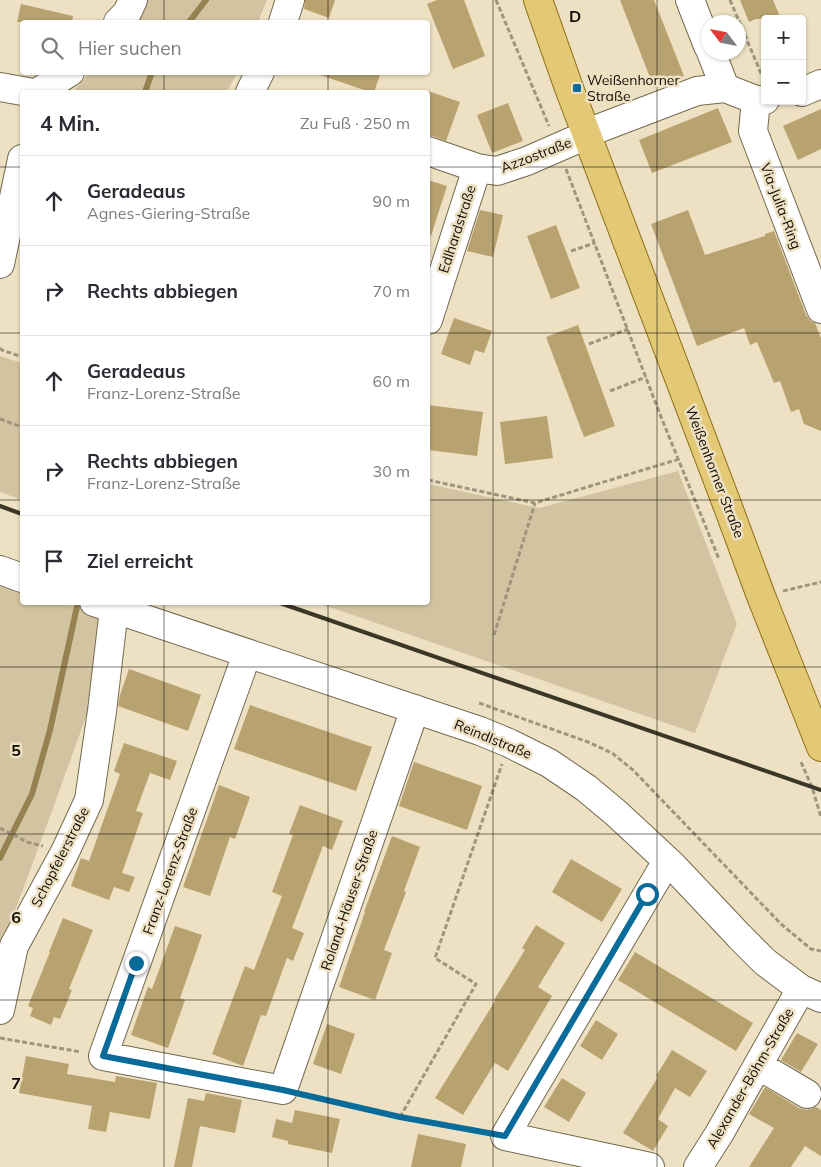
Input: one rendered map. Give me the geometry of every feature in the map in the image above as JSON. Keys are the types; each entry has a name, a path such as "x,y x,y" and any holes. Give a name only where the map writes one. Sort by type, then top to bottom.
{"main road":[{"name":"Weißenhorner Straße","path":"538,0 586,134 761,596 821,747"}],"street":[{"path":"120,20 127,12 133,0"},
{"path":"284,20 290,0"},
{"path":"690,0 701,28"},
{"path":"714,60 725,88 761,94"},
{"path":"41,90 65,75"},
{"path":"806,90 821,84"},
{"path":"0,87 20,91"},
{"name":"Azzostraße","path":"430,152 477,168 496,171 527,161 600,128 697,91 725,88"},
{"name":"Via-Julia-Ring","path":"761,98 753,131 821,309"},
{"name":"Edlhardstraße","path":"430,314 477,168"},
{"path":"0,264 20,169"},
{"path":"0,570 20,577"},
{"name":"Reindlstraße","path":"102,605 480,731 549,763 586,788 616,813 667,860 765,962 811,994"},
{"name":"Schopfelerstraße","path":"0,1010 14,946 65,852 89,800 102,711 102,605"},
{"name":"Franz-Lorenz-Straße","path":"103,1056 246,654"},
{"name":"Roland-Häuser-Straße","path":"283,1090 416,709"},
{"path":"650,1167 505,1136 667,860"},
{"name":"Alexander-Böhm-Straße","path":"698,1167 758,1065 811,994"},
{"path":"103,1056 283,1090"},
{"path":"758,1065 806,1094"}],"path":[{"path":"430,480 535,503 679,459 661,417 558,147 496,0"},
{"path":"730,0 761,91"},
{"path":"571,251 595,243"},
{"path":"589,344 628,328"},
{"path":"0,348 20,356"},
{"path":"610,391 646,377"},
{"path":"0,419 20,426"},
{"path":"494,635 535,503"},
{"path":"761,596 821,582"},
{"path":"400,1117 476,984 435,958 509,743"},
{"path":"0,828 27,842"},
{"path":"0,1038 103,1056"},
{"path":"283,1090 400,1117 505,1136"}],"shaded area":[{"path":"146,0 267,0 259,20 132,20"},
{"path":"87,75 236,75 228,90 75,90"},
{"path":"0,356 20,362 20,499 0,492"},
{"path":"678,471 737,624 695,733 324,605 430,605 430,484 539,508"},
{"path":"0,584 20,590 20,605 69,605 102,614 91,703 0,951"}],"building":[{"path":"305,0 335,0 329,18 304,9"},
{"path":"437,0 464,0 485,56 453,69 427,4"},
{"path":"620,0 654,0 684,76 654,88"},
{"path":"740,0 773,0 779,15 761,15 761,19 749,22"},
{"path":"21,4 73,16 72,20 20,20 20,22 17,22"},
{"path":"320,75 380,75 375,90 364,90"},
{"path":"430,92 460,102 446,141 430,136"},
{"path":"508,103 523,141 492,153 477,115"},
{"path":"718,108 732,142 652,173 639,140"},
{"path":"821,109 821,149 798,160 783,126"},
{"path":"430,181 447,186 430,236"},
{"path":"480,210 503,215 493,257 467,251"},
{"path":"688,210 705,255 765,236 765,234 774,231 806,315 815,323 821,338 821,431 804,424 799,409 791,412 780,381 774,383 757,342 750,345 744,328 697,346 651,224"},
{"path":"556,225 580,288 551,299 527,236"},
{"path":"454,318 492,331 484,353 475,350 470,365 441,354"},
{"path":"578,325 615,426 584,437 546,337"},
{"path":"430,405 483,412 477,456 430,450"},
{"path":"547,416 553,458 505,464 500,422"},
{"path":"129,669 201,695 188,731 118,706"},
{"path":"250,705 372,747 356,791 234,749"},
{"path":"124,743 177,761 170,780 150,773 136,811 143,813 122,873 135,877 129,892 114,887 109,900 71,886 81,858 89,861 120,774 114,771"},
{"path":"414,762 482,786 467,830 399,806"},
{"path":"219,785 250,797 235,839 230,837 210,896 183,887"},
{"path":"300,805 343,821 332,850 323,846 292,928 304,933 293,961 287,958 266,1016 261,1015 243,1066 212,1054 245,966 254,970 282,896 272,892 293,835 289,834"},
{"path":"392,836 420,847 404,891 406,892 384,950 392,953 375,1000 339,987"},
{"path":"571,859 622,889 602,922 552,892"},
{"path":"63,918 93,930 69,989 72,990 60,1019 54,1017 51,1025 30,1016 33,1008 28,1006"},
{"path":"536,925 565,943 538,987 552,996 508,1071 495,1063 463,1115 435,1098 525,950 522,948"},
{"path":"175,926 202,935 180,998 185,1000 168,1048 131,1035 148,987 152,989"},
{"path":"635,952 753,1023 736,1051 618,980"},
{"path":"596,1020 618,1034 602,1060 580,1046"},
{"path":"327,1024 355,1034 341,1074 313,1064"},
{"path":"797,1033 818,1044 801,1072 781,1060"},
{"path":"672,1050 707,1071 690,1097 675,1088 658,1119 668,1126 653,1151 623,1133 658,1077 656,1076"},
{"path":"26,1056 69,1064 67,1074 115,1082 116,1076 157,1083 150,1119 110,1112 106,1132 88,1129 92,1106 19,1093"},
{"path":"562,1078 586,1093 569,1122 544,1107"},
{"path":"765,1087 799,1108 807,1110 816,1107 821,1110 821,1156 805,1146 791,1167 749,1167 774,1128 749,1114"},
{"path":"206,1093 242,1100 235,1133 200,1126 192,1167 174,1167 188,1098 204,1101"},
{"path":"295,1110 340,1119 332,1153 288,1144 288,1141 272,1137 276,1119 292,1123"},
{"path":"418,1134 466,1144 461,1167 411,1167"}],"waterway":[{"path":"191,20 206,0"},
{"path":"146,90 151,75"},
{"path":"0,858 32,794 50,730 77,605"}],"railway":[{"path":"0,506 20,513"},
{"path":"286,605 821,790"}],"place":[{"name":"Weißenhorner Straße","path":"577,88"}],"route":[{"path":"136,963 103,1056 283,1090 400,1117 505,1136 647,894"}]}
